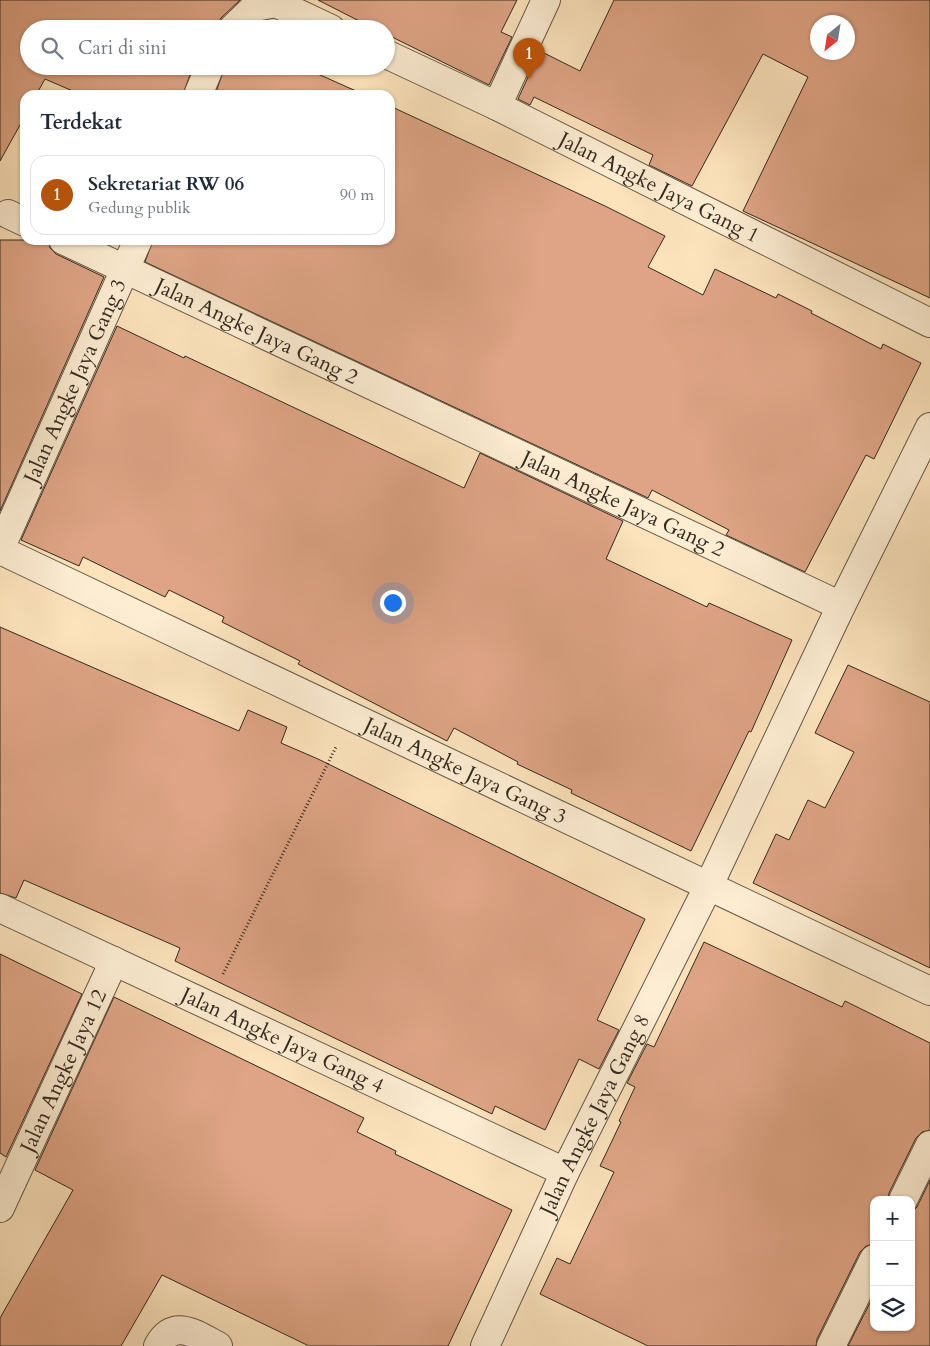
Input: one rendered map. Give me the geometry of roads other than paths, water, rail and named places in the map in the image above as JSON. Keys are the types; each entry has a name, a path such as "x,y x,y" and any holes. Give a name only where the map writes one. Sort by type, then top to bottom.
{"street":[{"path":"497,106 546,0"},
{"path":"242,20 255,8 276,3 312,20"},
{"name":"Jalan Angke Jaya Gang 1","path":"395,58 497,106 930,323"},
{"path":"200,90 206,75"},
{"name":"Jalan Angke Jaya Gang 2","path":"74,245 841,606"},
{"path":"126,268 136,245"},
{"name":"Jalan Angke Jaya Gang 3","path":"126,268 0,549 930,991"},
{"path":"709,885 841,606 930,427"},
{"name":"Jalan Angke Jaya Gang 8","path":"485,1346 566,1172 709,885"},
{"name":"Jalan Angke Jaya Gang 4","path":"0,908 566,1172"},
{"name":"Jalan Angke Jaya 12","path":"0,1208 114,961"},
{"path":"905,1196 930,1145"},
{"path":"831,1346 870,1267"},
{"path":"158,1346 168,1332 179,1329 193,1333 218,1346"}],"place":[{"name":"Sekretariat RW 06","path":"529,79"}]}
